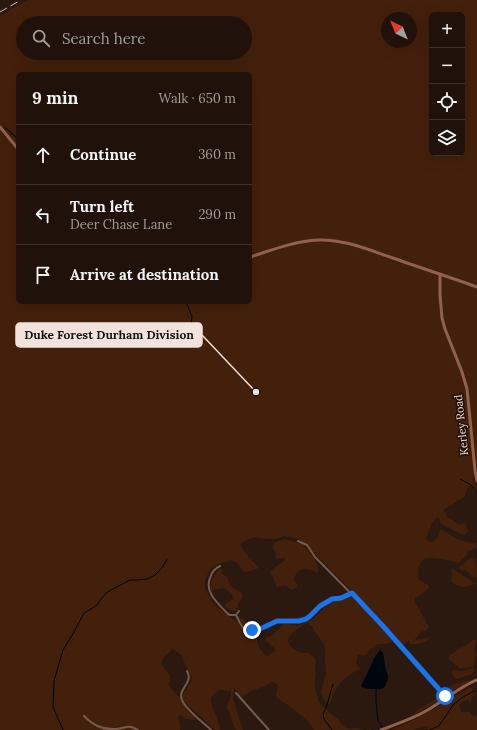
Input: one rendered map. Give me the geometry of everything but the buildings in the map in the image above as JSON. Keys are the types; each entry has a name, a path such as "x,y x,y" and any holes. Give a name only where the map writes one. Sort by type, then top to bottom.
{"street":[{"path":"0,127 16,147"},
{"path":"252,256 311,240 329,240 354,245 477,287"},
{"name":"Kerley Road","path":"440,274 442,318 467,389 477,481"},
{"path":"298,541 306,545 336,579 352,593 437,686 446,698"},
{"path":"220,566 215,569 211,575 208,583 209,590 214,600 228,614 236,615"},
{"path":"236,615 244,628 248,630 257,630 277,621 299,621 306,619 320,606 332,599 341,598 352,593"},
{"path":"236,615 239,611"},
{"path":"187,671 190,678 182,692 182,701 211,730"},
{"path":"381,730 415,717 477,680"},
{"path":"236,693 269,730"},
{"path":"84,716 92,723 106,729 117,729 129,726 138,730"}],"shaded area":[{"path":"28,0 477,0 477,475 473,479 477,489 474,492 471,485 462,499 458,500 444,510 447,517 459,525 465,523 468,531 464,535 440,523 440,519 438,517 432,524 426,539 429,542 432,542 437,538 440,530 442,530 457,539 465,542 476,543 476,548 467,552 466,556 458,563 431,558 423,560 419,565 418,578 429,587 424,593 415,598 415,602 429,627 427,630 421,632 415,639 430,638 418,644 410,644 409,640 403,645 397,641 370,608 360,601 305,543 299,539 284,536 275,539 255,537 245,541 240,545 259,568 245,572 236,562 230,560 210,569 205,581 205,588 214,604 238,623 244,630 256,637 260,649 267,656 276,650 266,640 266,638 273,635 285,623 297,626 310,621 336,599 342,599 350,596 363,607 393,642 388,644 377,644 365,655 358,655 356,664 361,669 340,683 329,704 324,701 321,693 326,673 325,646 313,627 307,623 305,624 293,633 288,642 295,650 302,653 309,653 315,658 315,688 321,705 338,719 346,728 365,730 314,730 303,716 277,698 278,686 272,682 241,697 235,689 234,690 233,700 243,730 236,730 227,708 231,691 219,690 215,693 211,699 211,702 220,730 215,730 184,702 182,696 192,678 181,655 173,649 163,658 161,664 171,679 168,685 197,719 187,719 180,715 178,718 180,730 0,730 0,16"},
{"path":"284,539 302,544 315,559 318,568 317,573 307,569 298,571 294,578 298,586 291,590 285,585 277,587 270,572 285,560 284,558 276,559 276,554 273,548 274,543"},
{"path":"473,557 476,559 477,578 473,577 467,571 461,570 459,567"},
{"path":"451,568 475,584 465,587 452,583 450,580 452,578"},
{"path":"220,569 222,569 222,573 227,577 229,583 242,593 242,599 235,611 231,611 225,606 225,604 233,599 230,592 223,588 211,590 212,578"},
{"path":"239,616 252,626 254,625 261,627 253,629 244,626 240,620"},
{"path":"474,639 476,641 474,650 476,653 474,666 459,668 449,659 449,656"},
{"path":"380,650 383,653 388,676 385,687 382,689 364,688 361,686 373,660"},
{"path":"473,668 475,670 471,675 467,675 459,679 452,674 452,671 454,670 461,671"},
{"path":"469,681 467,683 452,691 450,694 447,695 444,690 454,684"},
{"path":"470,687 472,688 474,695 471,702 469,702 469,700 465,700 459,704 461,712 470,712 472,715 476,716 477,730 428,730 427,726 412,730 390,730 421,716"},
{"path":"442,694 444,697 440,700 413,715 419,710"}],"waterway":[{"path":"5,128 16,137"},
{"path":"187,304 192,316 191,326"},
{"path":"460,479 471,485 477,492"},
{"path":"63,730 53,707 54,681 63,650 84,613 96,606 106,593 111,590 130,580 147,579 155,575 162,568 167,559"},
{"path":"332,730 324,719 323,714 333,684"},
{"path":"376,689 378,721 382,727"},
{"path":"429,730 439,726 453,705 474,691"}],"railway":[{"path":"0,12 21,0"}],"place":[{"name":"Duke Forest Durham Division","path":"256,392"}],"route":[{"path":"252,630 260,629 277,621 299,621 306,619 328,601 334,598 341,598 352,593 445,696"}]}
